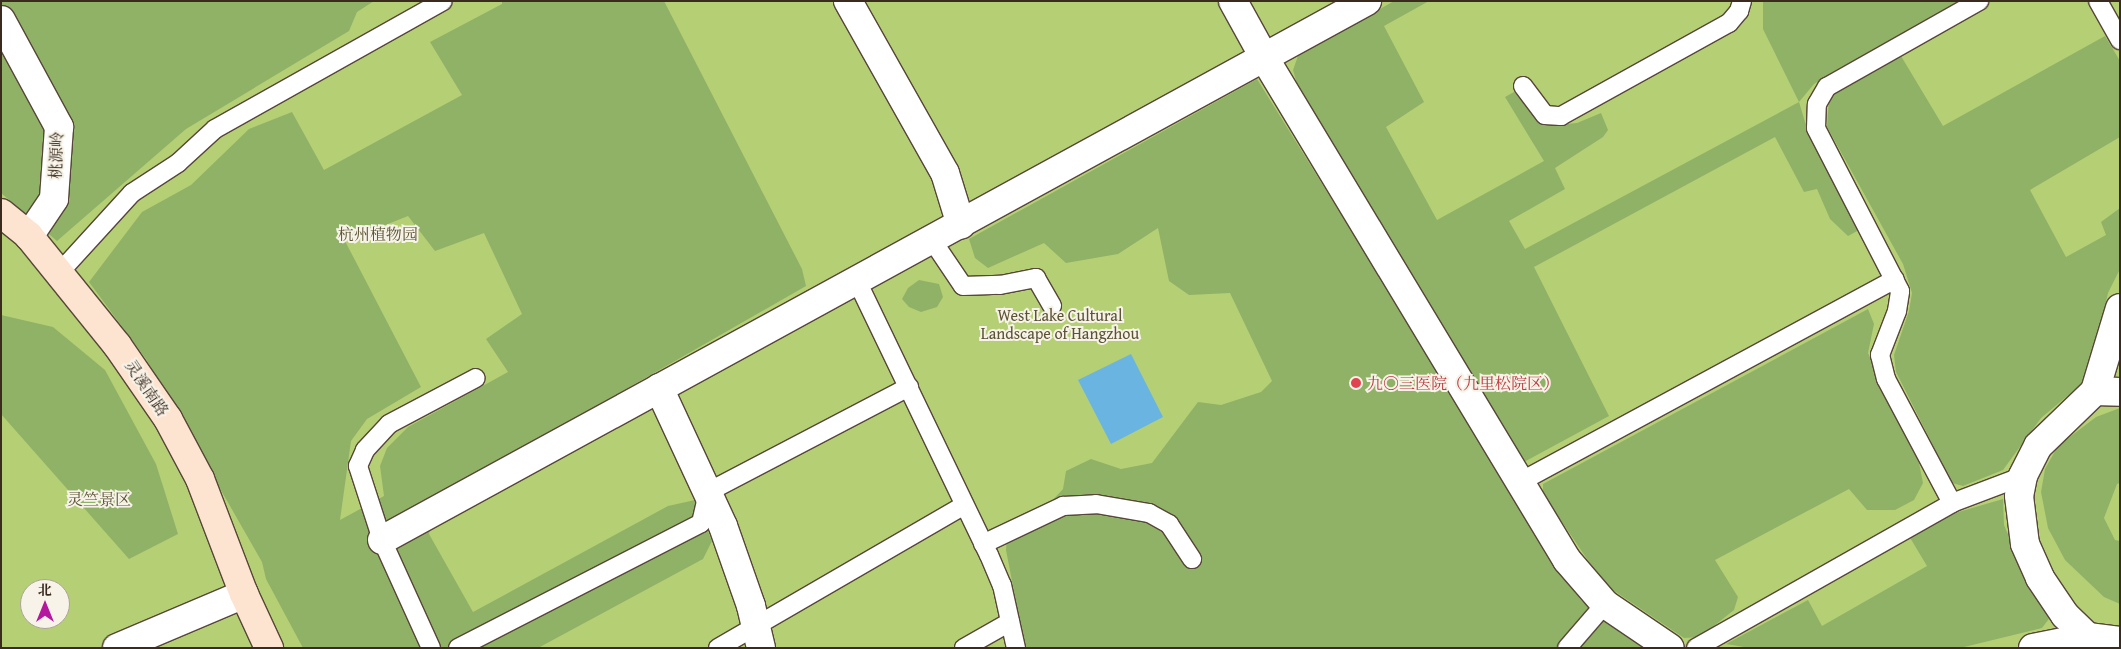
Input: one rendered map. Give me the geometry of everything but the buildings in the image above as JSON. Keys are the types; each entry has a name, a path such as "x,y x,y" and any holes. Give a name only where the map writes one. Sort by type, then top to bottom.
{"main road":[{"name":"灵溪南路","path":"1,213 29,236 118,345 168,419 200,479 244,594 269,648"}],"street":[{"path":"848,1 946,173 961,225"},
{"path":"1233,1 1264,59 1567,560 1605,604 1670,648"},
{"path":"382,540 1368,1"},
{"name":"桃源岭","path":"1,20 59,127 54,199 29,236"},
{"path":"2088,637 2065,615 2040,578 2025,544 2019,496 2023,476 2038,446 2108,391 2120,308"},
{"path":"659,388 726,535 759,638"},
{"path":"117,648 244,594"},
{"path":"2033,648 2088,637 2120,641"}],"lane":[{"path":"59,273 132,193 178,163 215,129 443,1"},
{"path":"1524,86 1545,115 1561,116 1729,23 1739,11 1742,1"},
{"path":"1952,503 1886,379 1880,355 1897,311 1900,291 1816,128 1818,104 1827,87 1979,1"},
{"path":"2098,1 2120,40"},
{"path":"932,240 963,286 1000,285 1036,278 1052,306"},
{"path":"1520,482 1895,279"},
{"path":"857,281 1002,585 1016,648"},
{"path":"431,648 382,540 358,466 365,450 389,424 476,378"},
{"path":"458,648 701,523 708,492 909,387"},
{"path":"1696,648 1952,503 2023,476"},
{"path":"983,544 1063,506 1096,504 1150,513 1169,524 1192,559"},
{"path":"718,648 759,638 963,506"},
{"path":"1567,648 1605,604"},
{"path":"964,648 1010,622"}],"green space":[{"name":"West Lake Cultural Landscape of Hangzhou","path":"1,1 2120,1 2120,648 1,648"},
{"path":"1,1 374,1 357,12 349,31 186,129 57,241 1,193"},
{"name":"杭州植物园","path":"502,1 664,1 802,269 806,286 434,499 429,534 473,612 668,506 695,500 712,541 703,559 538,648 303,648 266,579 262,562 146,359 89,282 142,212 191,185 249,129 292,112 324,170 462,95 430,42 502,4","holes":["408,216 435,251 484,233 522,314 486,339 508,372 408,427 387,448 380,466 384,496 340,520 351,441 367,419 421,387 345,241"]},
{"path":"1394,1 1429,1 1384,26 1424,102 1386,127 1437,220 1544,161 1505,97 1514,92 1537,118 1556,125 1577,123 1601,113 1608,130 1603,137 1555,168 1565,189 1509,221 1525,249 1799,102 1805,122 1859,230 1848,236 1830,219 1817,189 1804,192 1775,137 1534,267 1609,416 1522,463 1514,457 1297,84 1293,70 1298,56"},
{"path":"1763,1 1961,1 1829,74 1814,84 1799,102 1763,29"},
{"path":"2105,36 2120,61 2120,137 2030,190 2066,257 2106,235 2101,222 2120,208 2120,269 2108,293 2092,364 2084,382 2041,418 2003,470 1963,486 1952,483 1896,372 1894,355 1909,311 1912,293 1903,264 1827,127 1829,99 1844,86 1901,56 1943,126"},
{"path":"1257,79 1580,599 1627,637 1646,648 1025,648 1006,550 1008,524 1049,504 1063,489 1066,471 1091,459 1121,469 1152,463 1198,402 1221,405 1261,392 1272,381 1230,293 1189,295 1169,281 1158,228 1118,254 1066,263 1044,243 988,268 975,258 969,239"},
{"path":"919,280 939,284 943,297 937,307 921,312 909,307 902,299 908,288"},
{"path":"1868,309 1874,324 1868,353 1919,463 1923,483 1914,500 1895,510 1867,510 1849,489 1715,560 1738,597 1734,610 1700,637 1684,638 1604,584 1543,494 1543,484"},
{"name":"灵竺景区","path":"1,315 53,327 105,370 156,464 178,534 129,559 1,414"},
{"path":"2120,408 2120,483 2117,484 2104,518 2115,540 2120,541 2120,604 2104,597 2065,560 2048,528 2041,492 2045,469 2058,446 2096,417"},
{"path":"2003,499 2004,525 2016,553 2051,616 2042,628 1960,648 1750,648 1726,644 1808,600 1822,626 1927,566 1909,536 1938,518"}],"water":[{"path":"1131,354 1163,417 1111,444 1078,380"}],"place":[{"name":"九〇三医院（九里松院区）","path":"1356,383"}]}
